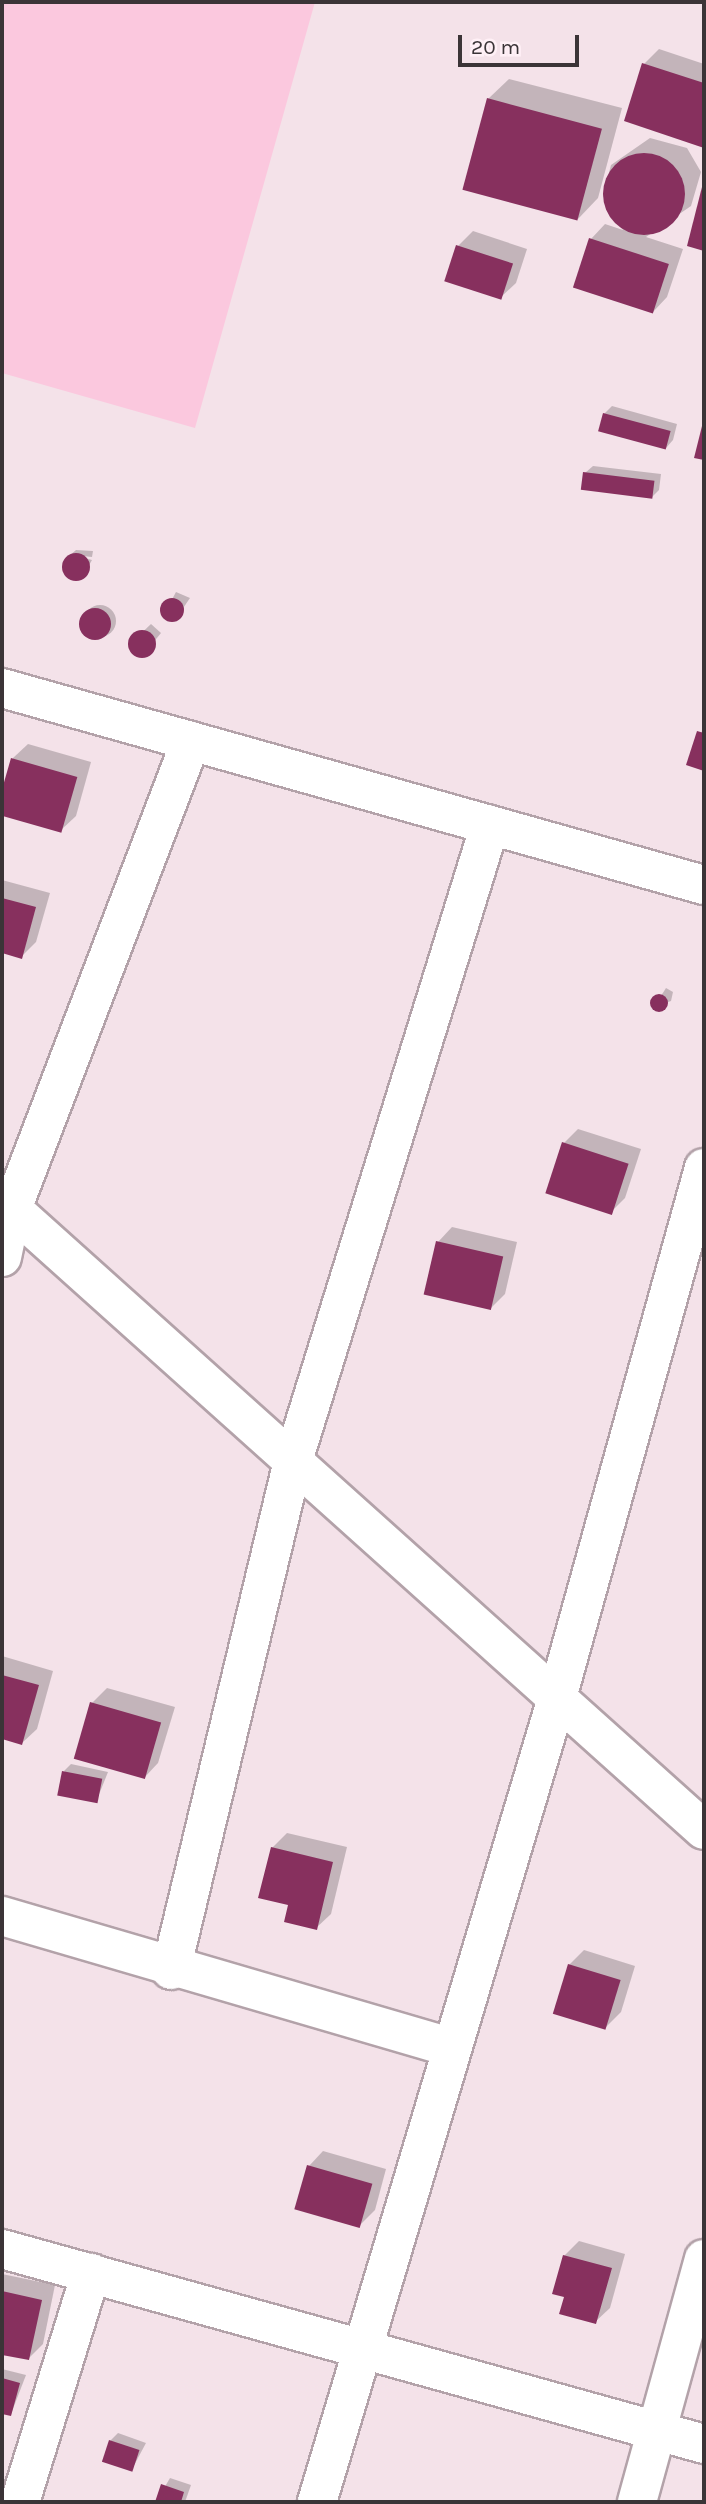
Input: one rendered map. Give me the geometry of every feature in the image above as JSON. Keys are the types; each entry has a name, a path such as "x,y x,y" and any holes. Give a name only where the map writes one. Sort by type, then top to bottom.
{"street":[{"path":"2,688 704,885"},
{"path":"2,1257 7,1204 191,741"},
{"path":"171,1970 293,1461 491,825"},
{"path":"317,2502 451,2047 558,1698 704,1168"},
{"path":"7,1204 704,1830"},
{"path":"2,1916 171,1970 451,2047"},
{"path":"2,2249 704,2444"},
{"path":"637,2502 659,2432 704,2259"},
{"path":"20,2502 91,2273"}],"shaded area":[{"path":"2,2 315,2 195,428 2,373"}],"building":[{"path":"642,63 704,83 704,148 624,121"},
{"path":"487,98 602,129 577,221 462,190"},
{"path":"644,153 660,156 673,165 682,178 685,194 682,210 673,223 660,232 644,235 628,232 615,223 606,210 603,194 606,178 615,165 628,156"},
{"path":"704,183 704,251 687,246"},
{"path":"589,238 669,264 653,313 573,287"},
{"path":"456,245 513,264 501,300 444,281"},
{"path":"603,413 671,431 666,449 598,431"},
{"path":"704,422 704,460 694,458"},
{"path":"583,472 654,481 652,499 581,490"},
{"path":"76,553 86,557 90,567 86,577 76,581 66,577 62,567 66,557"},
{"path":"167,598 177,598 184,605 184,615 177,622 167,622 160,615 160,605"},
{"path":"95,608 106,613 111,624 106,635 95,640 84,635 79,624 84,613"},
{"path":"142,630 152,634 156,644 152,654 142,658 132,654 128,644 132,634"},
{"path":"697,731 704,733 704,771 686,765"},
{"path":"11,758 77,777 61,833 2,816 2,789"},
{"path":"2,898 36,907 22,959 2,953"},
{"path":"659,994 665,997 668,1003 665,1009 659,1012 653,1009 650,1003 653,997"},
{"path":"562,1142 629,1164 612,1215 545,1193"},
{"path":"436,1241 503,1257 491,1310 424,1295"},
{"path":"2,1675 39,1685 22,1745 2,1739"},
{"path":"90,1702 161,1722 145,1779 74,1759"},
{"path":"62,1771 102,1779 97,1803 57,1796"},
{"path":"271,1847 333,1862 317,1930 284,1922 288,1905 258,1898"},
{"path":"568,1964 621,1980 605,2030 553,2014"},
{"path":"307,2165 372,2184 360,2228 294,2209"},
{"path":"563,2255 612,2268 596,2324 559,2314 564,2297 552,2294"},
{"path":"2,2291 42,2300 29,2360 2,2355"},
{"path":"2,2378 20,2383 11,2416 2,2414"},
{"path":"109,2440 139,2450 132,2472 102,2462"},
{"path":"161,2484 184,2492 181,2502 155,2502"}]}
